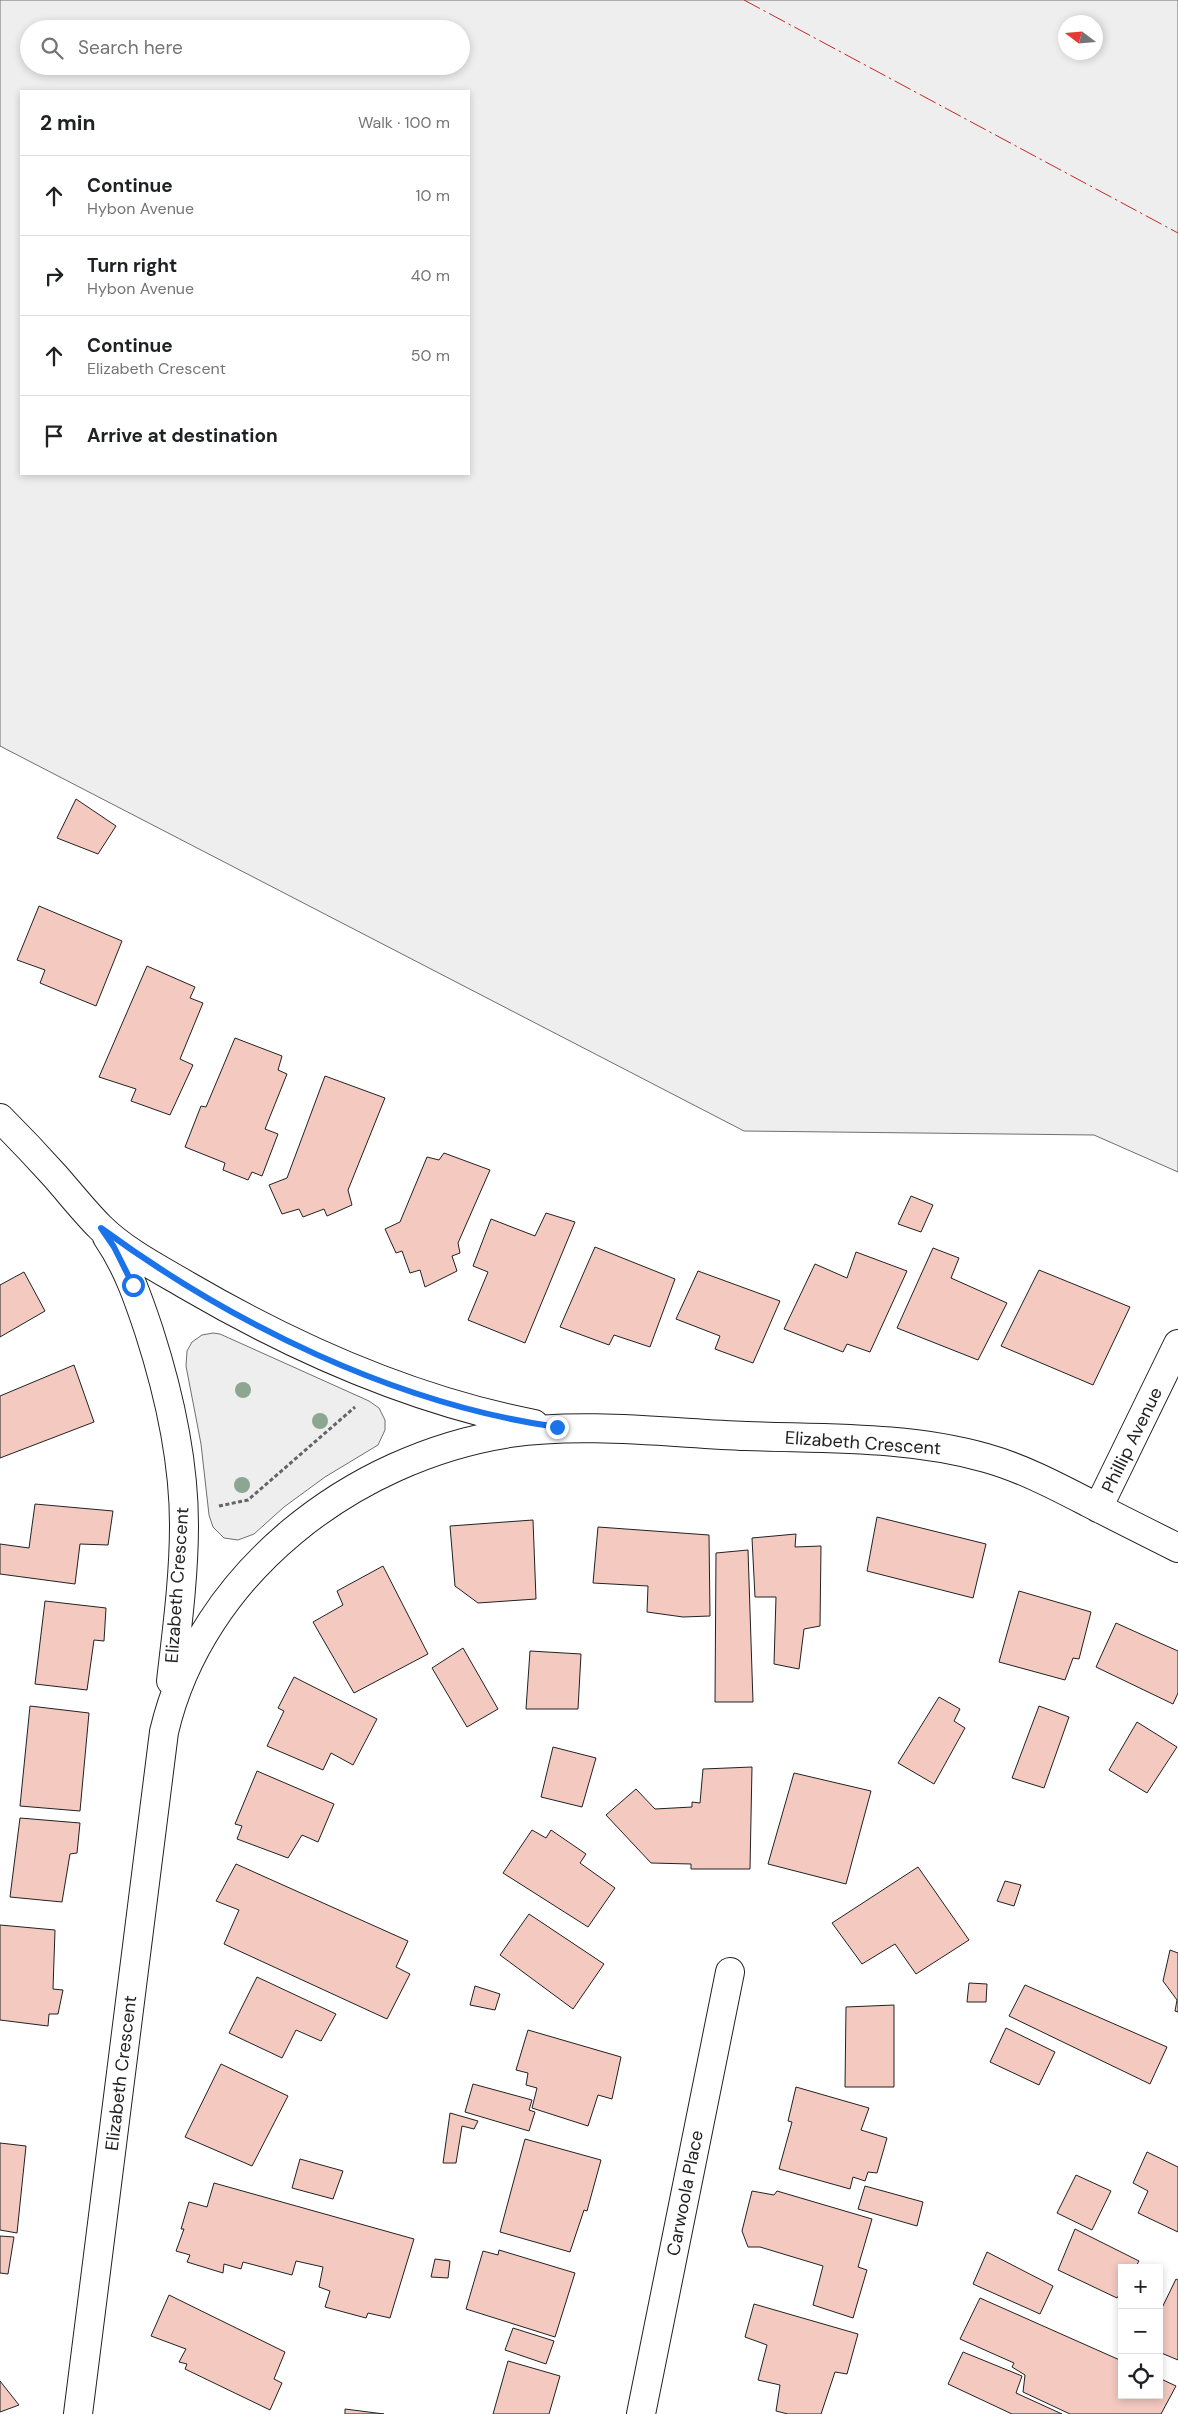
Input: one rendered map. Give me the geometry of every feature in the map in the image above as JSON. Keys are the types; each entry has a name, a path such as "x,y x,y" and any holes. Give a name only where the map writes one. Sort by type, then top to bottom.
{"street":[{"path":"0,1118 51,1171 101,1228"},
{"name":"Elizabeth Crescent","path":"101,1228 183,1283 297,1344 375,1378 479,1412 534,1424 587,1429 903,1442 937,1446 991,1459 1018,1469 1178,1548"},
{"name":"Elizabeth Crescent","path":"78,2414 181,1591 183,1510 176,1438 156,1354 133,1285 114,1247 101,1228"},
{"name":"Phillip Avenue","path":"1098,1508 1178,1344"},
{"name":"Elizabeth Crescent","path":"164,1732 182,1674 198,1642 216,1614 254,1568 322,1508 398,1465 455,1444 511,1433 587,1429"},
{"name":"Carwoola Place","path":"641,2414 730,1972"}],"path":[{"path":"183,1510 230,1505 248,1500 358,1405 375,1378"}],"shaded area":[{"path":"0,0 1178,0 1178,1172 1094,1135 744,1131 0,746"},
{"path":"220,1334 369,1401 379,1408 385,1420 385,1430 378,1445 325,1477 284,1507 254,1534 238,1540 224,1538 213,1527 209,1515 201,1444 186,1366 187,1351 192,1342 202,1335"}],"building":[{"path":"76,799 116,826 98,854 57,838"},
{"path":"39,906 122,941 96,1006 40,983 45,970 17,960"},
{"path":"147,966 195,987 190,998 203,1003 180,1059 193,1065 170,1115 131,1101 136,1089 99,1077"},
{"path":"235,1038 282,1056 278,1070 287,1074 265,1129 278,1134 262,1176 252,1172 248,1180 223,1170 225,1163 185,1147 201,1106 206,1107"},
{"path":"325,1076 385,1098 348,1190 352,1205 327,1216 324,1209 303,1217 299,1209 282,1214 269,1185 287,1178"},
{"path":"444,1153 490,1170 458,1243 460,1253 452,1256 457,1271 425,1287 420,1270 410,1273 402,1251 396,1253 385,1229 400,1222 427,1157 439,1160"},
{"path":"911,1196 933,1205 921,1232 898,1224"},
{"path":"546,1213 575,1222 525,1343 468,1320 488,1272 473,1266 491,1219 535,1236"},
{"path":"595,1247 675,1279 650,1347 614,1335 609,1345 560,1327"},
{"path":"933,1248 959,1258 951,1278 1007,1303 978,1360 897,1328"},
{"path":"856,1252 907,1271 870,1352 847,1344 843,1352 784,1329 815,1264 847,1278"},
{"path":"1039,1270 1130,1307 1093,1385 1001,1346"},
{"path":"698,1271 780,1301 753,1363 715,1349 720,1336 676,1319"},
{"path":"24,1272 45,1311 0,1337 0,1285"},
{"path":"74,1365 94,1422 0,1458 0,1396"},
{"path":"35,1504 113,1511 108,1545 80,1544 75,1584 0,1574 0,1544 29,1548"},
{"path":"877,1517 986,1544 973,1598 867,1571"},
{"path":"533,1520 536,1599 478,1603 455,1586 450,1526"},
{"path":"598,1527 709,1535 710,1616 683,1617 647,1612 648,1586 593,1583"},
{"path":"796,1534 795,1547 821,1546 820,1626 804,1629 799,1669 774,1664 776,1597 755,1597 752,1538"},
{"path":"748,1550 753,1702 715,1702 716,1553"},
{"path":"383,1566 428,1654 354,1693 313,1622 343,1605 337,1591"},
{"path":"1019,1591 1091,1612 1079,1659 1073,1658 1065,1680 999,1662"},
{"path":"45,1601 106,1608 104,1641 94,1640 87,1690 35,1684"},
{"path":"1116,1623 1178,1651 1178,1693 1173,1704 1096,1667"},
{"path":"463,1648 498,1709 467,1727 432,1668"},
{"path":"530,1651 581,1654 578,1709 526,1709"},
{"path":"294,1677 377,1719 353,1765 331,1753 323,1770 267,1746 284,1711 278,1708"},
{"path":"939,1697 960,1709 954,1721 965,1728 934,1784 898,1763"},
{"path":"30,1706 89,1713 80,1811 20,1806"},
{"path":"1039,1706 1069,1717 1044,1788 1012,1778"},
{"path":"1137,1722 1177,1747 1147,1793 1109,1770"},
{"path":"553,1747 596,1758 582,1807 541,1797"},
{"path":"752,1767 750,1869 691,1869 691,1864 651,1863 606,1815 636,1789 655,1809 692,1807 692,1802 700,1803 703,1769"},
{"path":"257,1771 334,1804 318,1842 302,1835 288,1858 237,1839 242,1826 235,1824"},
{"path":"794,1773 871,1791 846,1884 768,1864"},
{"path":"20,1818 80,1823 77,1853 70,1854 62,1902 10,1897"},
{"path":"532,1830 546,1838 551,1830 586,1854 580,1863 615,1888 588,1927 503,1873"},
{"path":"236,1864 408,1941 396,1967 410,1974 387,2019 224,1944 239,1910 216,1901"},
{"path":"918,1867 969,1940 916,1974 895,1944 862,1964 832,1923"},
{"path":"1005,1881 1021,1885 1014,1906 997,1901"},
{"path":"529,1914 604,1964 573,2009 500,1955"},
{"path":"0,1925 55,1930 53,1989 63,1990 58,2014 49,2014 48,2026 0,2020"},
{"path":"1170,1950 1178,1953 1178,2012 1175,2011 1177,2000 1163,1981"},
{"path":"257,1977 336,2014 321,2041 296,2030 282,2058 229,2033"},
{"path":"969,1983 987,1984 986,2002 967,2002"},
{"path":"1025,1985 1167,2047 1150,2084 1009,2016"},
{"path":"475,1986 500,1994 495,2010 470,2005"},
{"path":"894,2005 894,2087 845,2087 846,2007"},
{"path":"1006,2028 1055,2052 1039,2085 990,2062"},
{"path":"528,2030 621,2057 612,2099 598,2095 588,2126 532,2108 537,2088 526,2085 528,2073 516,2070"},
{"path":"221,2064 288,2096 252,2166 185,2137"},
{"path":"473,2084 532,2100 529,2110 535,2112 529,2131 465,2112"},
{"path":"796,2087 869,2108 861,2130 887,2138 877,2173 868,2172 865,2181 853,2177 850,2189 779,2169 792,2122 788,2121"},
{"path":"450,2113 478,2121 474,2129 462,2126 456,2163 443,2163"},
{"path":"525,2139 601,2160 587,2211 584,2210 570,2252 500,2232"},
{"path":"0,2143 26,2146 17,2233 0,2230"},
{"path":"1147,2152 1178,2167 1178,2232 1138,2213 1148,2191 1133,2183"},
{"path":"300,2159 343,2171 333,2199 292,2188"},
{"path":"1076,2175 1111,2191 1092,2230 1057,2213"},
{"path":"214,2183 414,2239 390,2318 368,2313 366,2318 325,2307 330,2291 319,2287 323,2267 296,2261 292,2275 243,2262 241,2269 224,2264 223,2273 187,2262 190,2255 176,2251 184,2229 181,2229 189,2202 207,2207"},
{"path":"865,2186 923,2202 917,2226 858,2209"},
{"path":"752,2191 774,2195 777,2191 872,2219 858,2267 867,2270 853,2318 813,2305 823,2266 760,2247 748,2247 742,2231"},
{"path":"1075,2229 1139,2261 1137,2264 1118,2264 1117,2298 1058,2270"},
{"path":"0,2236 14,2237 8,2274 0,2273"},
{"path":"499,2250 575,2273 555,2337 466,2309 483,2251 498,2255"},
{"path":"987,2252 1053,2286 1040,2314 973,2284"},
{"path":"435,2259 450,2261 448,2278 431,2277"},
{"path":"1176,2279 1178,2280 1178,2360 1163,2354 1163,2306"},
{"path":"169,2295 285,2352 274,2379 282,2383 270,2410 185,2369 187,2364 179,2362 186,2349 151,2336"},
{"path":"980,2298 1118,2359 1118,2399 1163,2399 1163,2380 1176,2386 1161,2414 1070,2414 1023,2392 1025,2375 1012,2367 1014,2363 960,2339"},
{"path":"754,2304 858,2334 847,2374 835,2372 821,2414 788,2414 776,2411 780,2385 758,2380 767,2345 745,2337"},
{"path":"513,2328 554,2341 546,2364 505,2350"},
{"path":"963,2352 1022,2376 1016,2393 1062,2414 1012,2414 948,2384"},
{"path":"508,2361 560,2376 549,2414 493,2414"},
{"path":"0,2381 19,2405 0,2412"},
{"path":"345,2409 384,2414 345,2414"}],"power":[{"path":"744,0 1178,233"}],"route":[{"path":"133,1285 114,1247 101,1228 168,1274 257,1324 320,1355 388,1383 455,1405 505,1418 557,1427"}]}
